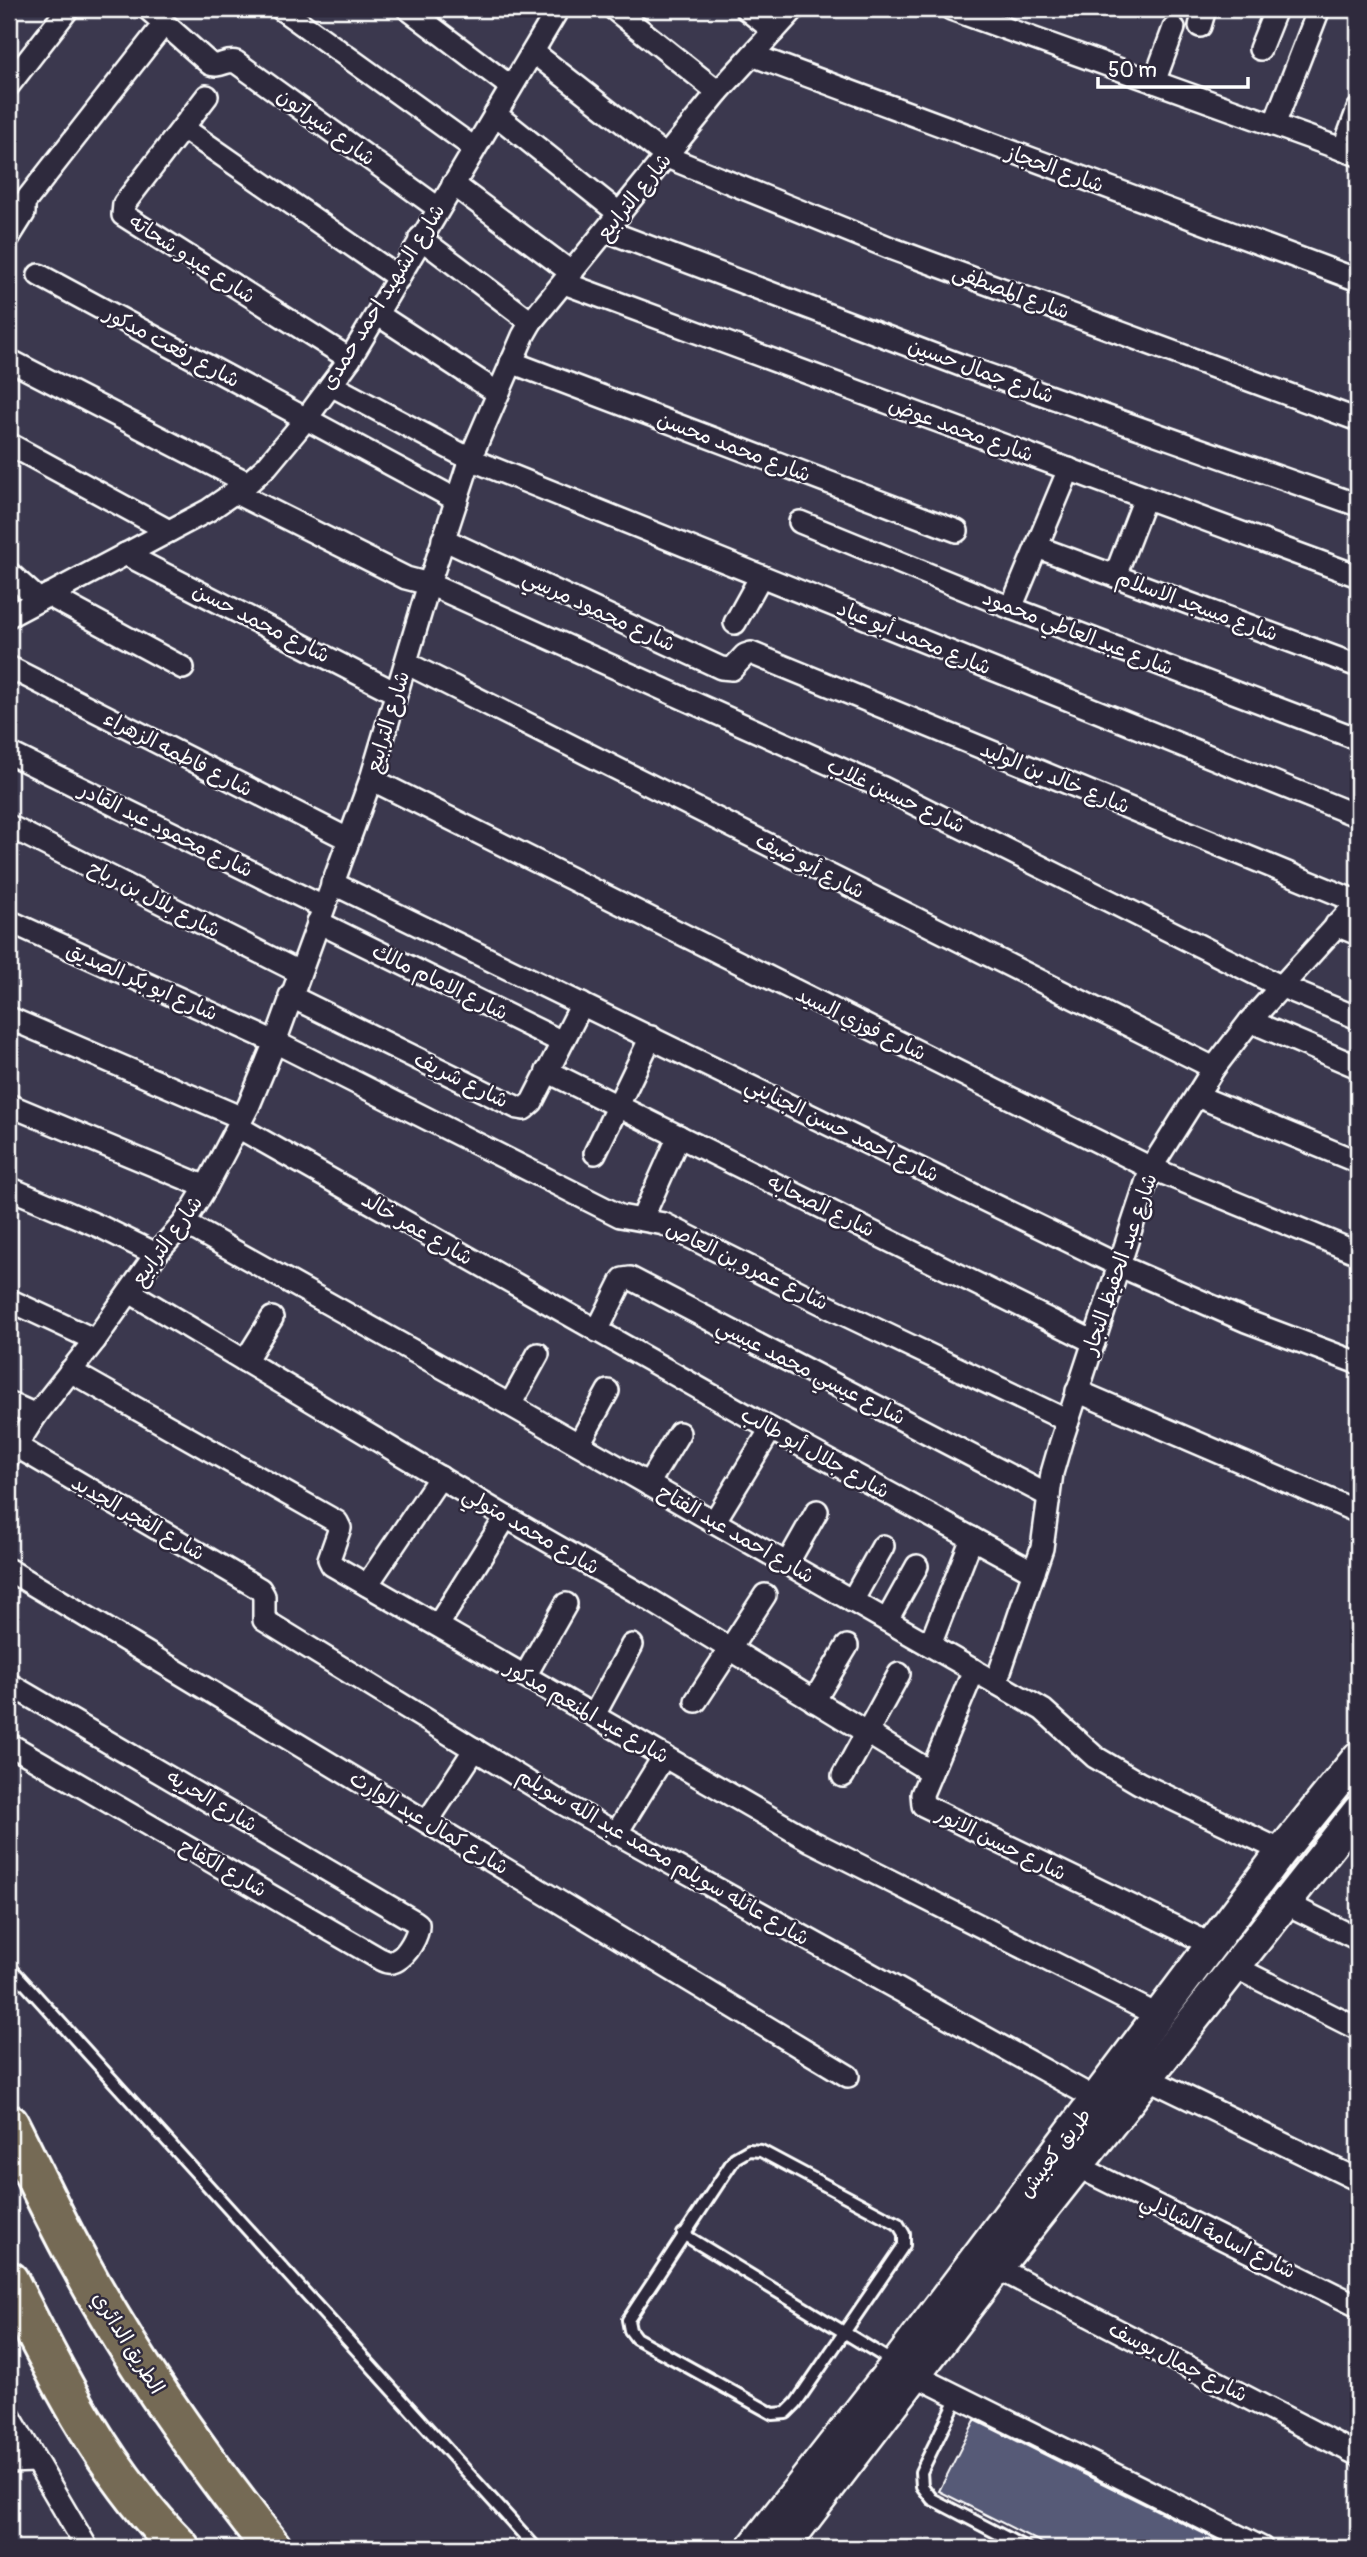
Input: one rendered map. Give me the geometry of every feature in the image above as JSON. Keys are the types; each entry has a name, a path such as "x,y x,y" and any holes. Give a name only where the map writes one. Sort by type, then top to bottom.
{"highway":[{"name":"الطريق الدائري","path":"9,2124 80,2266 122,2335 207,2463 272,2548"},
{"path":"9,2281 90,2435 162,2530 180,2548"}],"street":[{"path":"9,85 68,9"},
{"path":"9,237 24,214 17,195 164,24 148,9"},
{"path":"281,9 474,148"},
{"path":"408,9 511,87"},
{"path":"614,9 718,92"},
{"path":"746,9 774,31"},
{"name":"شارع الترابيع","path":"12,1452 156,1254 184,1223 240,1123 275,1042 371,779 470,458 531,322 718,92 794,9"},
{"path":"951,9 1350,152 1358,109"},
{"path":"1260,49 1276,9"},
{"path":"1274,125 1319,9"},
{"name":"شارع الشهيد احمد حمدى","path":"9,616 209,510 267,466 350,359 533,52 551,12"},
{"name":"شارع شيراتون","path":"164,24 210,64 217,66 229,61 236,62 438,208"},
{"path":"1154,82 1174,28"},
{"name":"شارع المصطفى","path":"533,52 667,157 893,249 1358,420"},
{"name":"شارع الحجاز","path":"752,55 1358,280"},
{"name":"شارع عبدو شحاته","path":"207,96 124,204 123,215 350,359"},
{"path":"495,114 620,214"},
{"path":"183,128 399,278"},
{"name":"شارع محمد عوض","path":"453,184 568,278 1069,470 1358,576"},
{"name":"شارع جمال حسين","path":"607,231 963,366 1358,505"},
{"path":"420,238 531,322"},
{"name":"شارع رفعت مدكور","path":"39,275 457,500"},
{"path":"377,314 498,393"},
{"name":"شارع حسين غلاب","path":"9,360 406,578 429,584 881,787 1280,986 1358,1018"},
{"name":"شارع محمد محسن","path":"511,362 957,531"},
{"name":"شارع محمد أبو عياد","path":"331,385 470,458 1358,816"},
{"path":"9,444 169,531"},
{"path":"1011,608 1069,470"},
{"path":"1115,576 1145,498"},
{"name":"شارع عبد العاطي محمود","path":"800,522 1011,608 1358,739"},
{"name":"شارع محمود مرسي","path":"443,539 721,668 732,668 746,654 751,653"},
{"name":"شارع مسجد الاسلام","path":"1037,547 1358,666"},
{"name":"شارع محمد حسن","path":"125,554 397,694"},
{"path":"9,573 44,598 183,668"},
{"path":"735,623 761,576"},
{"name":"شارع خالد بن الوليد","path":"751,653 1358,902"},
{"name":"شارع أبو ضيف","path":"406,663 1214,1068"},
{"name":"شارع فاطمه الزهراء","path":"9,667 348,839"},
{"name":"شارع محمود عبد القادر","path":"9,753 321,914"},
{"name":"شارع فوزي السيد","path":"371,779 1151,1168 1358,1253"},
{"name":"شارع بلال بن رباح","path":"9,826 299,972"},
{"name":"شارع احمد حسن الجنايني","path":"332,883 1120,1266 1247,1321 1358,1363"},
{"name":"شارع عبد الحفيظ النجار","path":"996,1683 1042,1548 1052,1473 1151,1168 1214,1068 1250,1021 1358,902"},
{"name":"شارع الامام مالك","path":"321,914 562,1042"},
{"name":"شارع ابو بكر الصديق","path":"9,921 275,1042"},
{"path":"1336,925 1358,934"},
{"name":"شارع شريف","path":"290,996 518,1108 526,1108 532,1102 582,1004"},
{"name":"شارع عمر خالد","path":"9,1018 240,1123 597,1331"},
{"path":"1250,1021 1358,1067"},
{"path":"595,1153 651,1037"},
{"name":"شارع عمرو بن العاص","path":"275,1042 620,1216 664,1224 831,1308 1068,1421"},
{"name":"شارع الصحابه","path":"547,1071 1094,1342"},
{"path":"1196,1096 1358,1162"},
{"path":"9,1105 206,1187"},
{"path":"642,1219 679,1136"},
{"path":"9,1188 101,1227 156,1254"},
{"name":"شارع احمد عبد الفتاح","path":"184,1223 579,1444 1043,1710 1095,1757 1139,1783 1282,1851"},
{"name":"شارع عيسي محمد عيسي","path":"597,1331 624,1279 630,1278 1049,1496"},
{"name":"شارع محمد متولي","path":"130,1292 506,1517 642,1595 931,1772"},
{"path":"9,1300 95,1340"},
{"path":"245,1361 272,1318"},
{"name":"شارع جلال أبو طالب","path":"597,1331 1034,1572"},
{"path":"510,1405 538,1354"},
{"name":"شارع عبد المنعم مدكور","path":"71,1371 337,1522 341,1528 330,1562 367,1585 811,1841 1159,2016"},
{"path":"579,1444 608,1391"},
{"path":"1077,1391 1358,1512"},
{"path":"9,1404 37,1415"},
{"path":"714,1522 771,1429"},
{"path":"648,1484 679,1433"},
{"name":"شارع الفجر الجديد","path":"12,1452 260,1589"},
{"path":"367,1585 440,1477"},
{"path":"787,1564 817,1511"},
{"path":"438,1625 506,1517"},
{"path":"930,1645 972,1538"},
{"path":"852,1601 883,1546"},
{"path":"887,1620 917,1566"},
{"name":"شارع كمال عبد الوارث","path":"9,1570 848,2076"},
{"name":"شارع عائله سويلم محمد عبد الله سويلم","path":"260,1589 264,1596 264,1620 475,1749 616,1834 1096,2099"},
{"path":"696,1701 765,1595"},
{"path":"525,1676 566,1604"},
{"path":"594,1715 632,1645"},
{"path":"814,1701 847,1646"},
{"name":"شارع حسن الانور","path":"974,1670 922,1794 923,1805 1212,1945"},
{"path":"844,1776 899,1674"},
{"name":"شارع الحريه","path":"9,1684 414,1921"},
{"name":"شارع الكفاح","path":"9,1744 380,1959 388,1962 401,1958 419,1930 414,1921"},
{"path":"427,1822 475,1749"},
{"path":"616,1834 664,1756"},
{"name":"طريق كعبيش","path":"783,2548 1096,2099 1282,1851 1358,1757"},
{"name":"طريق كعبيش","path":"752,2548 997,2268 1358,1811"},
{"path":"1285,1903 1358,1939"},
{"path":"1232,1918 1258,1937"},
{"path":"1234,1967 1358,2029"},
{"path":"1147,2078 1358,2180"},
{"name":"شارع اسامة الشاذلي","path":"1077,2166 1358,2306"},
{"name":"شارع جمال يوسف","path":"997,2268 1358,2455"},
{"path":"906,2370 1262,2548"},
{"path":"9,2415 87,2548"},
{"path":"9,2462 34,2461"}],"lane":[{"path":"9,1966 536,2548"},
{"path":"749,2150 761,2151 898,2224 904,2234 904,2245 844,2332 796,2403 786,2413 773,2414 636,2338 630,2330 628,2320 735,2158 749,2150"},
{"path":"684,2234 906,2370"},
{"path":"958,2397 921,2472 922,2486 932,2499 1026,2548"}],"building":[{"path":"975,2420 1233,2548 1052,2548 939,2491"}]}
